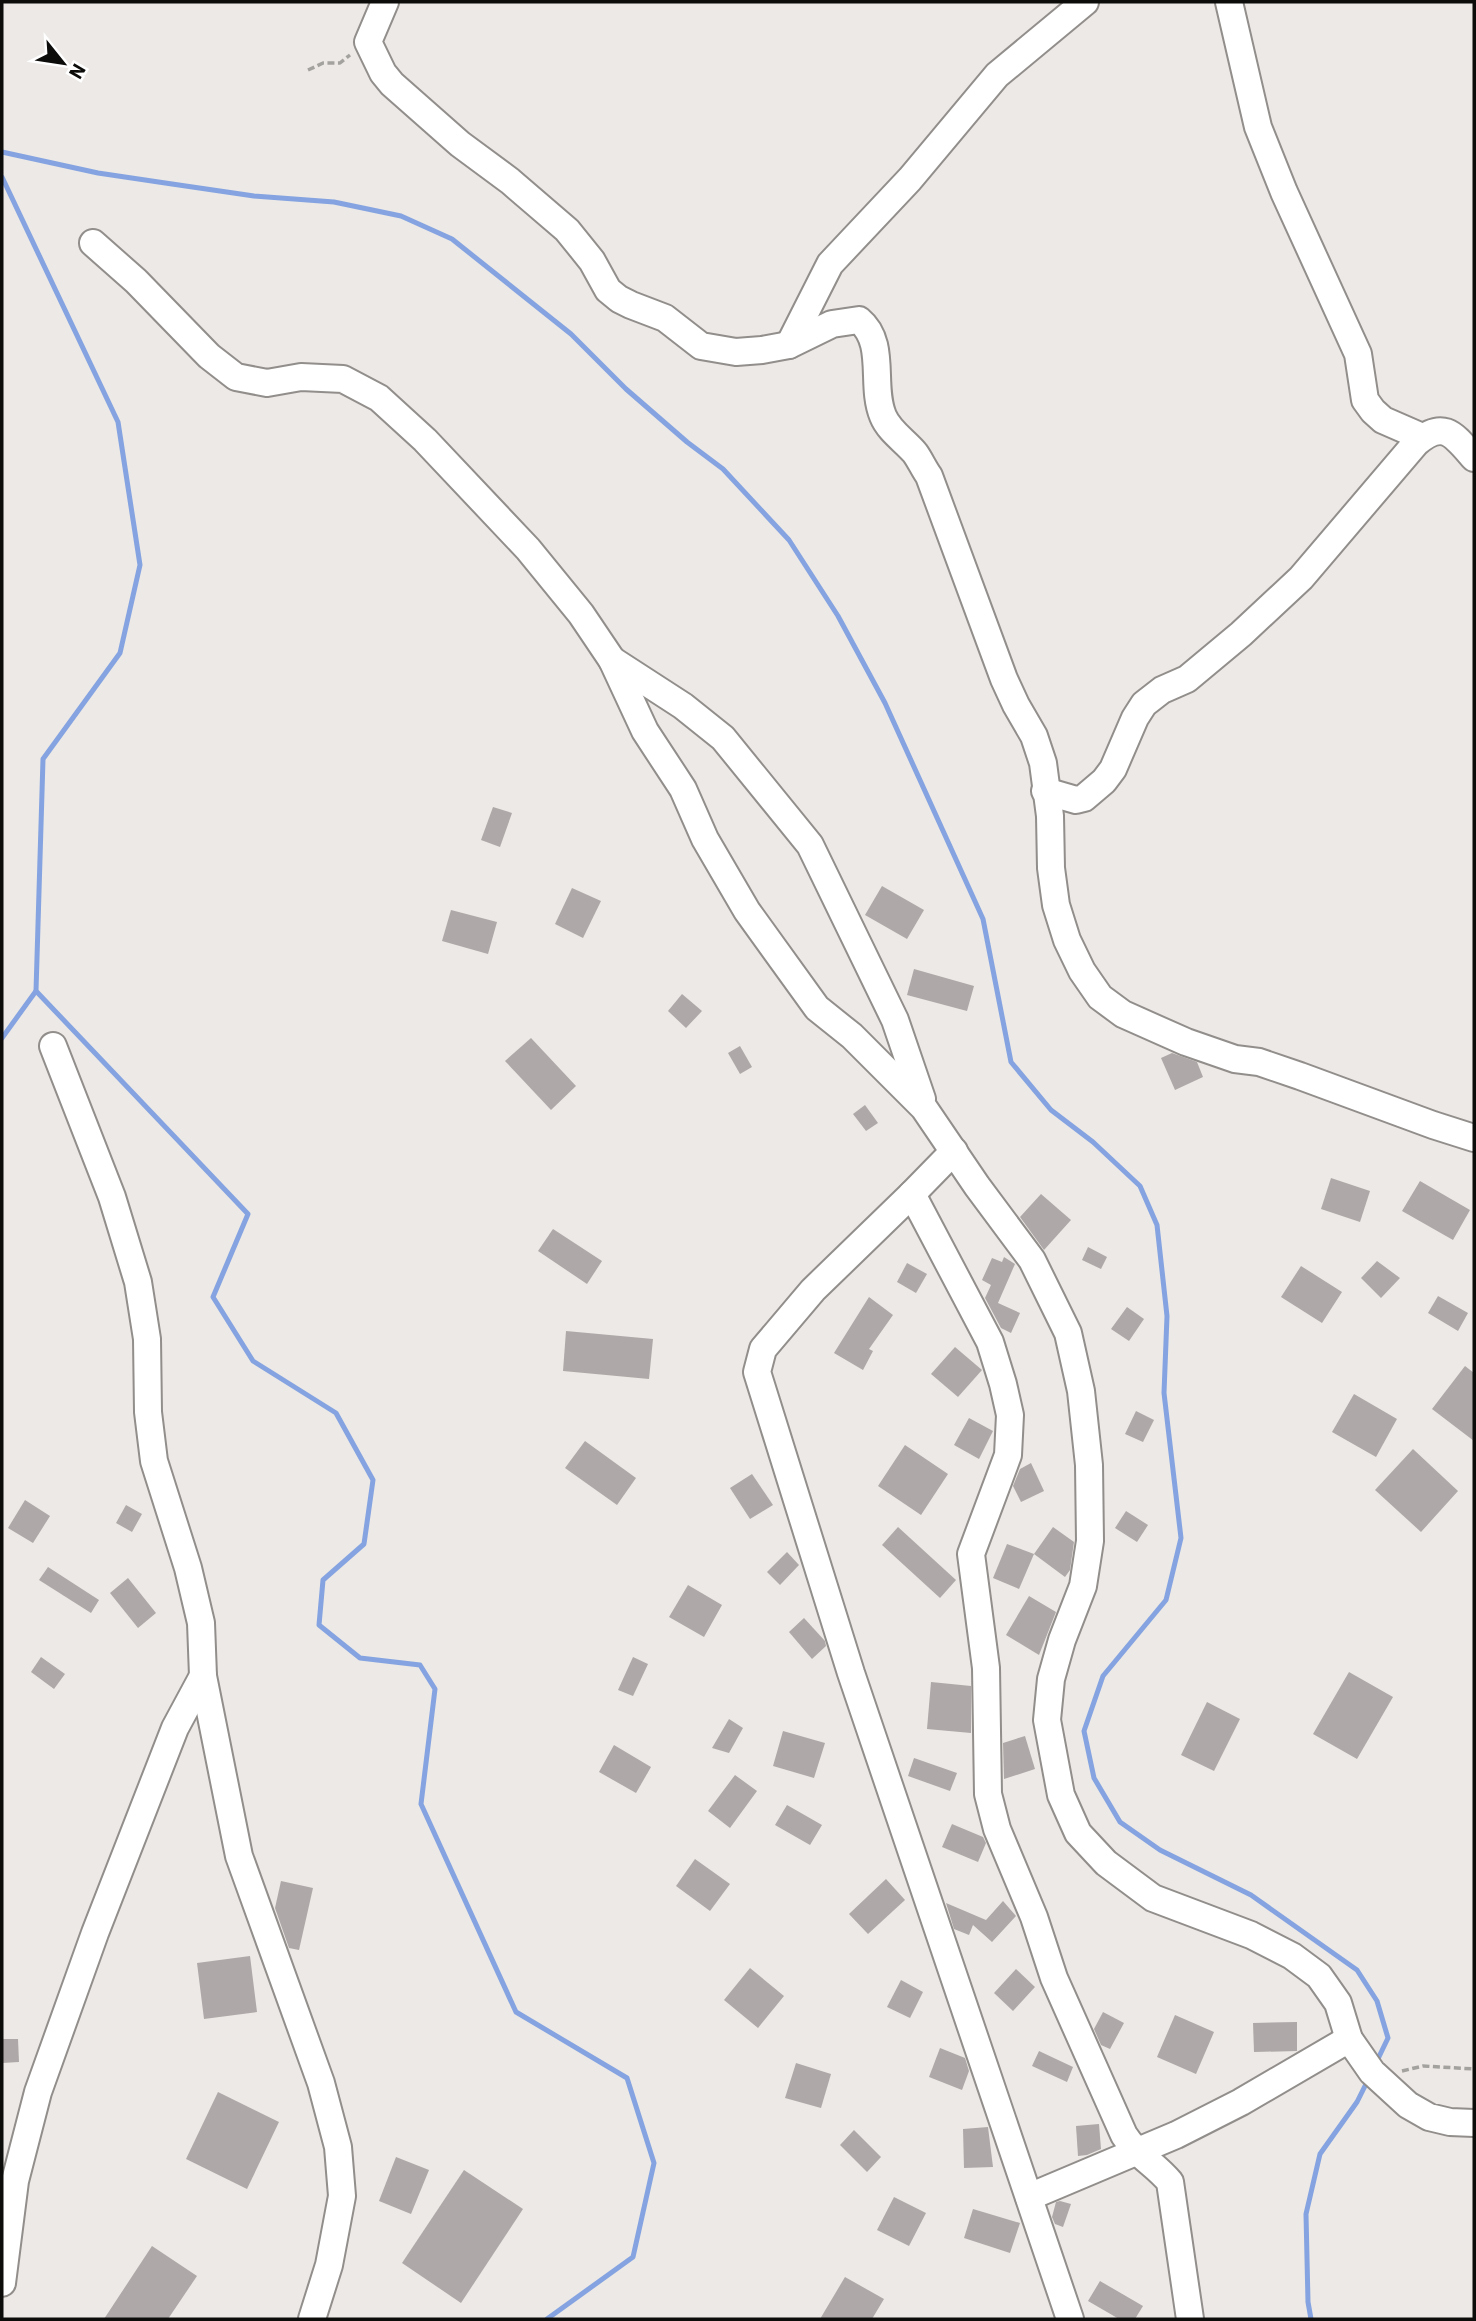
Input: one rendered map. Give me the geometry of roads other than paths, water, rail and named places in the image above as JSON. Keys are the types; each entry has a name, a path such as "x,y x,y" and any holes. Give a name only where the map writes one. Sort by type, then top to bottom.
{"street":[{"path":"385,2 368,42 392,84 460,144 510,181 567,230 593,261 608,290 619,299 665,318 701,346 736,352 789,345 844,321 859,320 868,328 876,351 876,375 883,417 915,454 929,476 1004,679 1034,736 1043,763 1050,816 1049,844 1056,905 1067,940 1082,971 1100,997 1123,1014 1186,1042 1235,1059 1259,1062 1474,1138"},
{"path":"789,345 831,264 910,179 997,75 1085,2"},
{"path":"1229,2 1258,127 1284,192 1358,354 1365,400 1383,420 1422,437"},
{"path":"93,243 136,281 209,356 236,377 267,383 301,377 343,379 379,398 425,440 528,549 581,614 612,660 645,731 683,789 705,839 753,921 817,1008 852,1036 925,1108 1032,1260 1068,1333 1081,1391 1088,1465 1090,1541 1083,1586 1062,1640 1051,1679 1047,1720 1061,1795 1078,1833 1106,1863 1153,1898 1251,1935 1292,1956 1319,1976 1338,2003 1349,2039 1376,2075 1408,2105 1429,2117 1450,2122 1474,2123"},
{"path":"1049,844 1084,797 1104,781 1113,769 1144,704 1163,690 1187,678 1241,634 1301,578 1422,437 1437,430 1448,432 1456,436 1474,458"},
{"path":"612,660 683,706 723,738 810,845 895,1020 925,1108"},
{"path":"1045,791 1076,800 1084,797"},
{"path":"53,1046 112,1197 138,1282 147,1339 148,1412 154,1461 188,1568 201,1623 203,1676 239,1856 321,2083 338,2147 342,2196 329,2265 312,2319"},
{"path":"954,1151 813,1290 763,1349 757,1373 851,1673 1070,2319"},
{"path":"912,1194 990,1342 1010,1415 1008,1455 971,1553 985,1668 988,1794 997,1829 1034,1917 1054,1978 1124,2135 1135,2152 1170,2182 1190,2319"},
{"path":"2,2283 15,2181 38,2092 95,1933 175,1728 203,1676"},
{"path":"1029,2197 1176,2135 1241,2102 1349,2039"}],"waterway":[{"path":"2,152 98,173 254,196 334,202 401,216 452,239 571,334 626,389 723,469 789,540 838,616 885,703 983,919 1011,1062 1051,1110 1093,1142 1140,1186 1157,1225 1167,1316 1164,1393 1181,1538 1166,1600 1103,1676 1084,1731 1094,1778 1120,1822 1160,1850 1251,1895 1357,1970 1377,2001 1388,2038 1375,2065"},
{"path":"2,177 118,422 140,565 120,653 43,759 36,991 248,1214 213,1297 253,1361 336,1413 373,1480 364,1544 323,1580 319,1625 360,1658 420,1665 435,1689 421,1804 516,2012 627,2078 654,2163 633,2257 547,2319"},
{"path":"2,1038 36,991"},
{"path":"1311,2319 1308,2302 1306,2214 1320,2154 1357,2102 1368,2080"}]}
